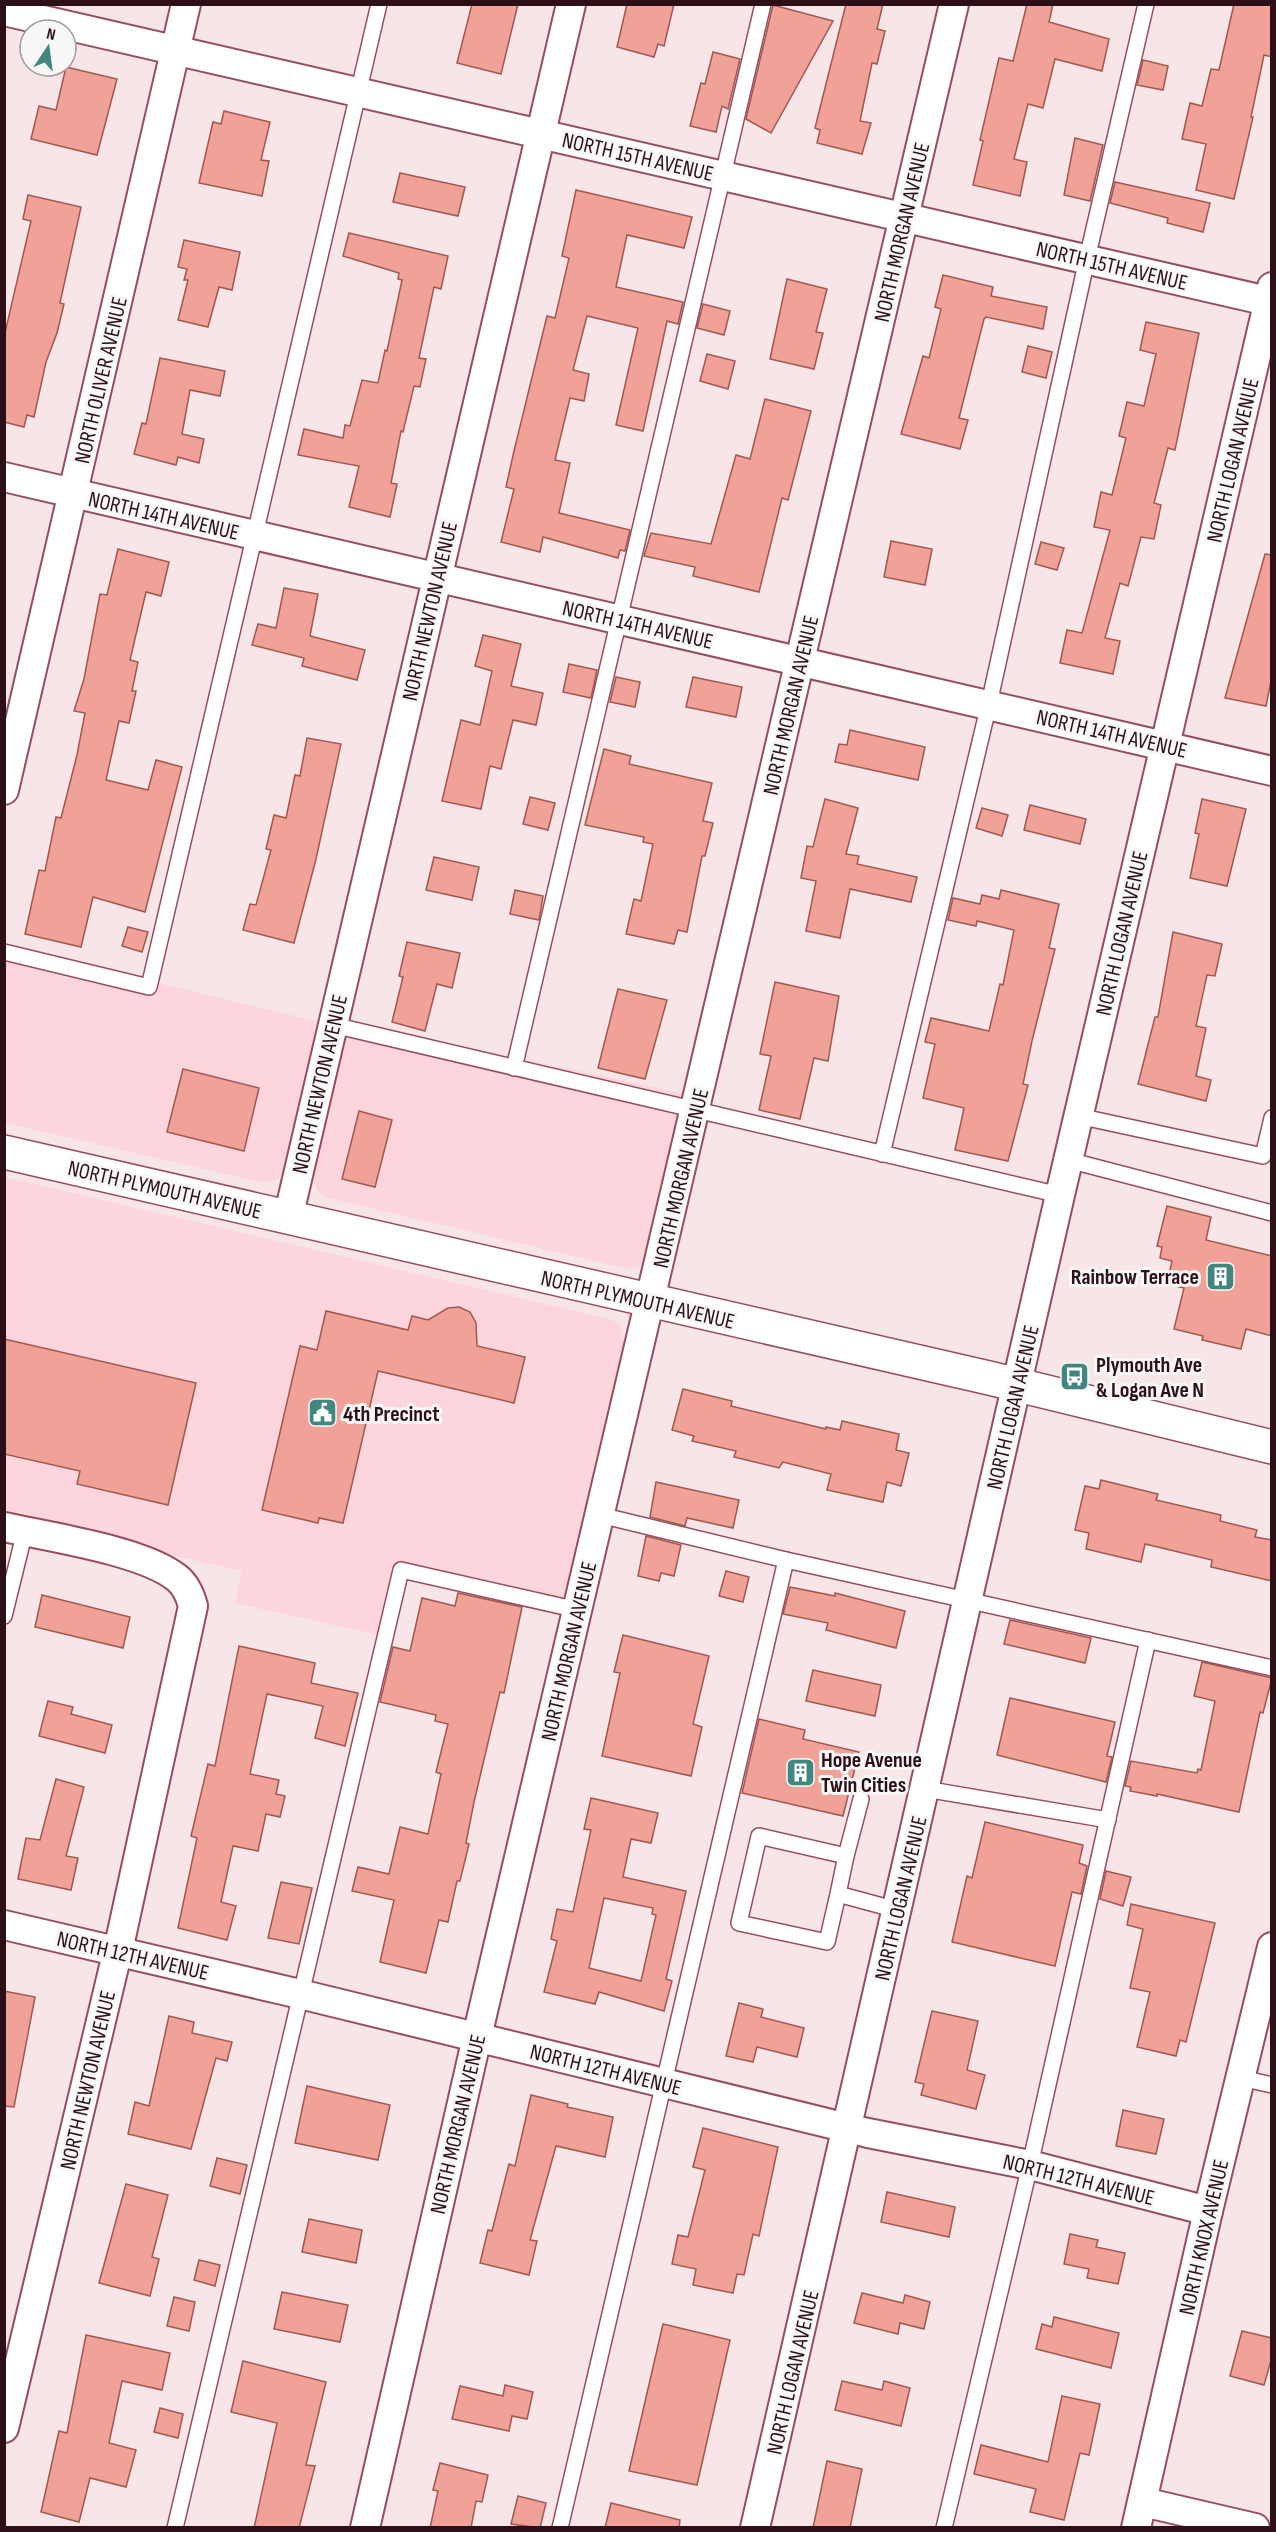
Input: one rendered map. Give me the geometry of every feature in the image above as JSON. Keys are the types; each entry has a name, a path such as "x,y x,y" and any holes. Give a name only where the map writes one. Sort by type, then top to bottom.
{"main road":[{"name":"NORTH PLYMOUTH AVENUE","path":"4,1152 1016,1385 1272,1447"}],"street":[{"name":"NORTH OLIVER AVENUE","path":"4,790 186,4"},
{"name":"NORTH NEWTON AVENUE","path":"288,1218 571,4"},
{"name":"NORTH MORGAN AVENUE","path":"364,2528 954,4"},
{"name":"NORTH 15TH AVENUE","path":"4,11 1086,259 1270,296"},
{"name":"NORTH LOGAN AVENUE","path":"755,2528 1078,1116 1270,296"},
{"name":"NORTH 14TH AVENUE","path":"4,477 1272,771"},
{"name":"NORTH NEWTON AVENUE","path":"4,2428 118,1952 192,1620 193,1606 188,1591 178,1578 147,1560 15,1529"},
{"name":"NORTH 12TH AVENUE","path":"4,1925 300,1994 848,2128 1030,2165 1208,2211"},
{"name":"NORTH KNOX AVENUE","path":"1140,2515 1208,2211 1272,1947"},
{"path":"1140,2515 1255,2528"}],"lane":[{"path":"4,952 149,987 379,4"},
{"path":"514,1068 763,4"},
{"path":"882,1155 988,704 1086,259 1146,4"},
{"path":"333,1025 1060,1195"},
{"path":"1078,1116 1263,1156 1272,1118"},
{"path":"1068,1160 1272,1214"},
{"path":"600,1515 786,1560 1272,1668"},
{"path":"4,1616 15,1529"},
{"path":"560,2528 786,1560"},
{"path":"175,2528 401,1570 578,1610"},
{"path":"944,2528 1030,2165 1148,1640"},
{"path":"925,1789 1108,1820"},
{"path":"846,1856 759,1836 739,1923 827,1942 861,1799"},
{"path":"838,1894 897,1910"},
{"path":"1241,2078 1272,2085"}],"shaded area":[{"path":"5,946 319,1022 283,1173 276,1180 265,1183 5,1123"},
{"path":"347,1021 685,1094 645,1258 639,1267 628,1269 325,1197 317,1190 312,1178"},
{"path":"5,1177 613,1320 621,1327 624,1341 563,1599 396,1564 379,1635 235,1603 242,1571 5,1517"}],"building":[{"path":"472,4 518,4 501,74 457,63"},
{"path":"627,4 674,4 664,46 658,44 654,57 617,47"},
{"path":"846,4 883,4 877,29 885,31 877,64 872,63 860,121 871,123 862,154 817,143 820,130 815,128"},
{"path":"1027,4 1053,4 1049,22 1109,39 1102,71 1055,59 1043,108 1028,104 1014,159 1027,162 1020,196 973,185 983,141 980,140 999,58 1013,61"},
{"path":"1234,4 1272,4 1272,57 1264,55 1251,117 1253,117 1234,199 1196,190 1206,144 1182,139 1190,103 1202,106 1211,69 1219,70"},
{"path":"773,5 833,21 771,133 746,119"},
{"path":"713,52 740,59 728,109 722,106 716,132 690,126 701,83 705,84"},
{"path":"1143,60 1168,66 1163,90 1137,85"},
{"path":"78,70 117,79 97,155 31,139 39,106 56,110 63,78 78,78"},
{"path":"224,111 270,122 261,160 269,161 262,196 199,183 213,122 221,124"},
{"path":"1075,138 1103,145 1090,201 1064,195"},
{"path":"400,173 465,187 458,216 393,202"},
{"path":"1115,182 1210,203 1203,232 1167,223 1168,218 1110,203"},
{"path":"576,190 692,217 684,248 627,235 616,287 683,302 678,324 667,321 643,431 616,425 638,328 587,316 573,370 589,374 584,401 570,398 555,460 570,463 559,513 630,530 625,551 620,550 618,558 543,537 540,552 501,542 514,489 506,487 514,451 547,316 555,318 569,258 562,256"},
{"path":"28,195 81,207 60,303 64,304 57,333 46,362 34,417 27,415 24,427 4,422 4,337 31,221 23,219"},
{"path":"349,233 448,256 441,289 434,287 419,358 426,359 420,387 414,386 403,432 401,431 391,483 397,484 390,517 349,507 359,466 298,455 304,429 343,438 345,425 350,426 362,380 378,383 385,350 387,351 402,280 398,279 399,273 343,256"},
{"path":"184,240 240,252 232,290 219,287 208,327 178,320 188,280 184,280 187,269 178,267"},
{"path":"943,275 993,287 991,296 1047,307 1043,329 986,317 984,319 959,418 968,420 960,449 901,434 923,356 929,358 941,309 935,307"},
{"path":"787,279 827,289 816,332 823,333 814,369 770,359"},
{"path":"703,304 730,311 724,335 697,328"},
{"path":"1146,322 1199,333 1175,450 1168,448 1154,503 1161,505 1154,539 1141,537 1128,586 1120,583 1105,638 1120,641 1113,674 1060,663 1067,630 1082,633 1110,530 1094,527 1101,492 1112,495 1126,438 1119,436 1127,402 1144,406 1156,354 1140,350"},
{"path":"1028,346 1052,352 1046,378 1022,372"},
{"path":"707,354 735,361 728,389 700,381"},
{"path":"160,358 225,371 220,396 190,390 182,434 204,439 199,463 178,457 176,465 134,454 142,423 146,424"},
{"path":"765,399 811,411 788,500 782,498 759,592 693,576 695,567 644,556 651,533 711,544 736,455 750,459"},
{"path":"891,541 932,549 925,585 884,577"},
{"path":"1041,542 1064,548 1057,570 1035,564"},
{"path":"118,549 169,562 161,596 146,592 130,660 138,662 132,691 136,691 129,723 119,721 106,780 148,790 156,760 182,767 145,912 93,897 81,947 25,934 39,870 45,871 56,817 61,818 77,755 85,713 74,711 84,679 100,594 107,595"},
{"path":"1265,554 1272,555 1272,676 1266,706 1225,698"},
{"path":"284,588 318,594 310,636 365,650 357,680 302,666 304,658 252,645 258,624 276,628"},
{"path":"483,635 521,644 511,686 543,693 536,725 513,720 501,769 490,766 481,809 442,801 461,720 480,725 492,671 475,666"},
{"path":"569,664 597,670 591,698 563,692"},
{"path":"616,677 640,682 635,707 610,702"},
{"path":"693,677 742,687 736,717 686,707"},
{"path":"850,730 925,747 918,780 835,762 839,744 847,745"},
{"path":"307,738 341,744 316,859 294,943 243,930 250,904 256,905 271,850 266,849 274,815 286,818 295,775 300,776"},
{"path":"604,749 631,756 629,764 712,783 703,821 713,823 705,856 702,856 687,932 678,930 674,944 626,934 634,899 641,901 653,844 643,842 644,837 585,825"},
{"path":"530,797 555,803 548,830 523,824"},
{"path":"825,799 858,808 846,854 859,856 857,864 917,877 911,902 850,889 840,938 806,931 816,881 801,878 807,846 813,847"},
{"path":"1202,799 1246,809 1227,886 1190,878 1199,834 1195,833"},
{"path":"1030,805 1086,819 1080,844 1024,830"},
{"path":"982,808 1008,815 1002,836 976,828"},
{"path":"434,857 479,867 472,900 426,890"},
{"path":"515,890 543,896 539,920 510,914"},
{"path":"1001,890 1059,904 1049,948 1055,949 1023,1084 1028,1085 1008,1161 955,1150 964,1108 923,1098 935,1044 925,1042 931,1018 989,1031 1000,984 1003,985 1014,930 977,921 976,926 948,920 953,898 980,904 982,895 999,899"},
{"path":"128,927 148,932 142,952 122,946"},
{"path":"1173,932 1222,944 1215,976 1207,975 1196,1026 1206,1028 1196,1076 1211,1080 1206,1101 1138,1084 1155,1017 1158,1017"},
{"path":"407,942 460,953 452,988 437,984 425,1031 392,1022 403,977 399,976"},
{"path":"775,982 839,996 828,1061 814,1058 800,1119 759,1110 771,1056 760,1054"},
{"path":"618,989 667,1000 645,1079 598,1068"},
{"path":"183,1069 259,1088 244,1151 167,1132"},
{"path":"359,1111 392,1120 375,1187 342,1179"},
{"name":"Rainbow Terrace","path":"1167,1206 1211,1217 1206,1240 1272,1256 1272,1336 1246,1329 1241,1349 1202,1340 1203,1336 1174,1329 1184,1288 1167,1284 1172,1261 1160,1258 1162,1247 1157,1246"},
{"name":"4th Precinct","path":"459,1307 470,1312 476,1323 477,1346 525,1357 514,1403 378,1371 343,1523 319,1518 318,1523 262,1510 300,1346 317,1350 326,1311 408,1330 412,1316 428,1320 448,1308"},
{"path":"4,1339 196,1383 168,1505 77,1484 80,1471 4,1454"},
{"path":"683,1389 732,1401 731,1406 826,1429 826,1427 840,1430 842,1421 899,1434 896,1450 909,1453 901,1486 887,1482 883,1502 827,1490 831,1474 783,1462 779,1468 734,1457 736,1451 692,1441 694,1436 672,1430"},
{"path":"1101,1480 1158,1494 1156,1500 1221,1515 1220,1521 1257,1530 1255,1537 1272,1540 1272,1581 1211,1567 1212,1560 1145,1544 1141,1562 1086,1549 1089,1533 1075,1530 1085,1486 1099,1489"},
{"path":"656,1482 739,1500 733,1528 687,1518 685,1526 650,1517"},
{"path":"646,1536 681,1545 674,1576 661,1573 659,1581 638,1576"},
{"path":"726,1571 749,1577 743,1602 719,1596"},
{"path":"790,1587 835,1596 835,1593 905,1611 896,1648 826,1630 828,1623 783,1614"},
{"path":"458,1593 522,1607 504,1693 500,1692 474,1802 466,1843 469,1844 460,1881 457,1881 448,1922 439,1920 426,1973 380,1962 394,1900 352,1891 358,1867 389,1874 400,1827 428,1834 441,1774 436,1772 448,1724 435,1721 436,1715 380,1702 393,1647 410,1651 422,1598 455,1606"},
{"path":"42,1595 130,1617 123,1648 35,1627"},
{"path":"1010,1620 1091,1638 1085,1663 1004,1644"},
{"path":"623,1635 709,1656 693,1724 702,1727 691,1776 602,1756 620,1673 614,1672"},
{"path":"239,1646 315,1663 311,1683 358,1693 345,1746 315,1738 323,1706 267,1694 250,1774 279,1780 276,1794 285,1796 280,1817 266,1814 258,1851 233,1846 221,1902 236,1906 227,1940 178,1928 197,1838 191,1836 208,1764 215,1766"},
{"path":"1202,1662 1272,1678 1263,1713 1260,1712 1239,1812 1157,1794 1157,1796 1130,1791 1131,1787 1125,1786 1131,1761 1197,1773 1198,1769 1201,1770 1215,1701 1194,1696"},
{"path":"813,1670 881,1685 875,1716 806,1701"},
{"path":"1010,1698 1115,1722 1107,1756 1112,1757 1106,1782 997,1755"},
{"path":"48,1701 73,1707 71,1714 112,1725 105,1753 39,1736"},
{"name":"Hope Avenue Twin Cities","path":"759,1719 805,1730 803,1739 859,1752 843,1816 742,1793"},
{"path":"56,1779 84,1787 66,1856 78,1858 71,1890 18,1879 26,1838 40,1840"},
{"path":"591,1798 658,1813 651,1843 631,1839 623,1877 686,1891 666,1979 672,1981 664,2011 599,1992 595,2004 544,1992 557,1941 551,1939 557,1909 573,1912 591,1830 584,1829","holes":["604,1898 653,1908 652,1914 656,1915 641,1981 589,1968"]},
{"path":"985,1822 1083,1845 1079,1863 1087,1866 1081,1894 1072,1892 1055,1966 952,1942 967,1876 972,1878"},
{"path":"1106,1871 1131,1877 1123,1906 1100,1899"},
{"path":"281,1882 312,1888 299,1944 268,1938"},
{"path":"1131,1904 1215,1923 1186,2042 1180,2040 1176,2056 1137,2047 1150,1992 1130,1988 1143,1929 1127,1925"},
{"path":"4,1991 35,1997 14,2107 4,2106"},
{"path":"739,2003 763,2009 761,2017 804,2028 797,2057 757,2047 753,2062 726,2056"},
{"path":"932,2011 978,2021 967,2070 985,2075 976,2109 921,2095 924,2084 915,2082"},
{"path":"169,2016 194,2022 192,2033 232,2042 227,2061 216,2058 191,2149 128,2134 135,2102 149,2106"},
{"path":"307,2086 390,2105 378,2160 295,2143"},
{"path":"531,2095 568,2104 567,2107 613,2117 605,2157 556,2146 530,2240 537,2241 529,2275 480,2263 488,2230 492,2231 509,2164 515,2166"},
{"path":"1123,2110 1164,2119 1156,2154 1116,2146"},
{"path":"703,2128 778,2147 759,2236 753,2234 744,2275 737,2274 733,2293 693,2285 696,2269 672,2264 678,2235 688,2237 705,2170 693,2167"},
{"path":"217,2158 247,2165 240,2194 210,2186"},
{"path":"126,2184 168,2195 152,2257 159,2259 150,2296 99,2283"},
{"path":"887,2192 955,2207 949,2237 881,2222"},
{"path":"309,2219 362,2230 356,2263 302,2252"},
{"path":"1070,2234 1098,2240 1096,2247 1125,2253 1118,2284 1087,2278 1089,2269 1064,2264"},
{"path":"199,2260 220,2265 215,2286 194,2280"},
{"path":"282,2292 348,2305 340,2342 274,2329"},
{"path":"862,2293 903,2303 905,2295 930,2302 924,2329 900,2323 898,2334 854,2323"},
{"path":"174,2297 195,2302 189,2331 167,2326"},
{"path":"1054,2317 1119,2333 1111,2368 1036,2349 1042,2324 1052,2327"},
{"path":"663,2324 730,2340 697,2485 629,2471"},
{"path":"1242,2331 1272,2338 1272,2357 1264,2385 1230,2376"},
{"path":"86,2335 170,2353 162,2390 122,2381 109,2443 136,2450 126,2487 90,2478 79,2522 41,2512 59,2431 67,2433"},
{"path":"243,2361 326,2382 306,2465 315,2466 299,2528 254,2528 277,2423 231,2412"},
{"path":"842,2381 882,2390 884,2381 910,2388 901,2426 835,2410"},
{"path":"505,2385 533,2392 527,2419 512,2416 509,2431 452,2419 460,2386 503,2396"},
{"path":"1062,2396 1100,2404 1089,2455 1080,2453 1064,2520 1030,2512 1036,2489 974,2474 981,2445 1048,2462"},
{"path":"160,2408 183,2414 178,2438 154,2432"},
{"path":"827,2461 862,2469 850,2528 813,2528"},
{"path":"440,2463 488,2475 482,2502 476,2501 471,2528 430,2528 438,2491 433,2490"},
{"path":"518,2496 546,2503 540,2528 511,2524"},
{"path":"611,2503 680,2520 679,2528 605,2528"}],"place":[{"name":"Rainbow Terrace","path":"1220,1276"},
{"name":"Plymouth Ave & Logan Ave N","path":"1075,1377"},
{"name":"4th Precinct","path":"322,1413"},
{"name":"Hope Avenue Twin Cities","path":"800,1772"}]}
